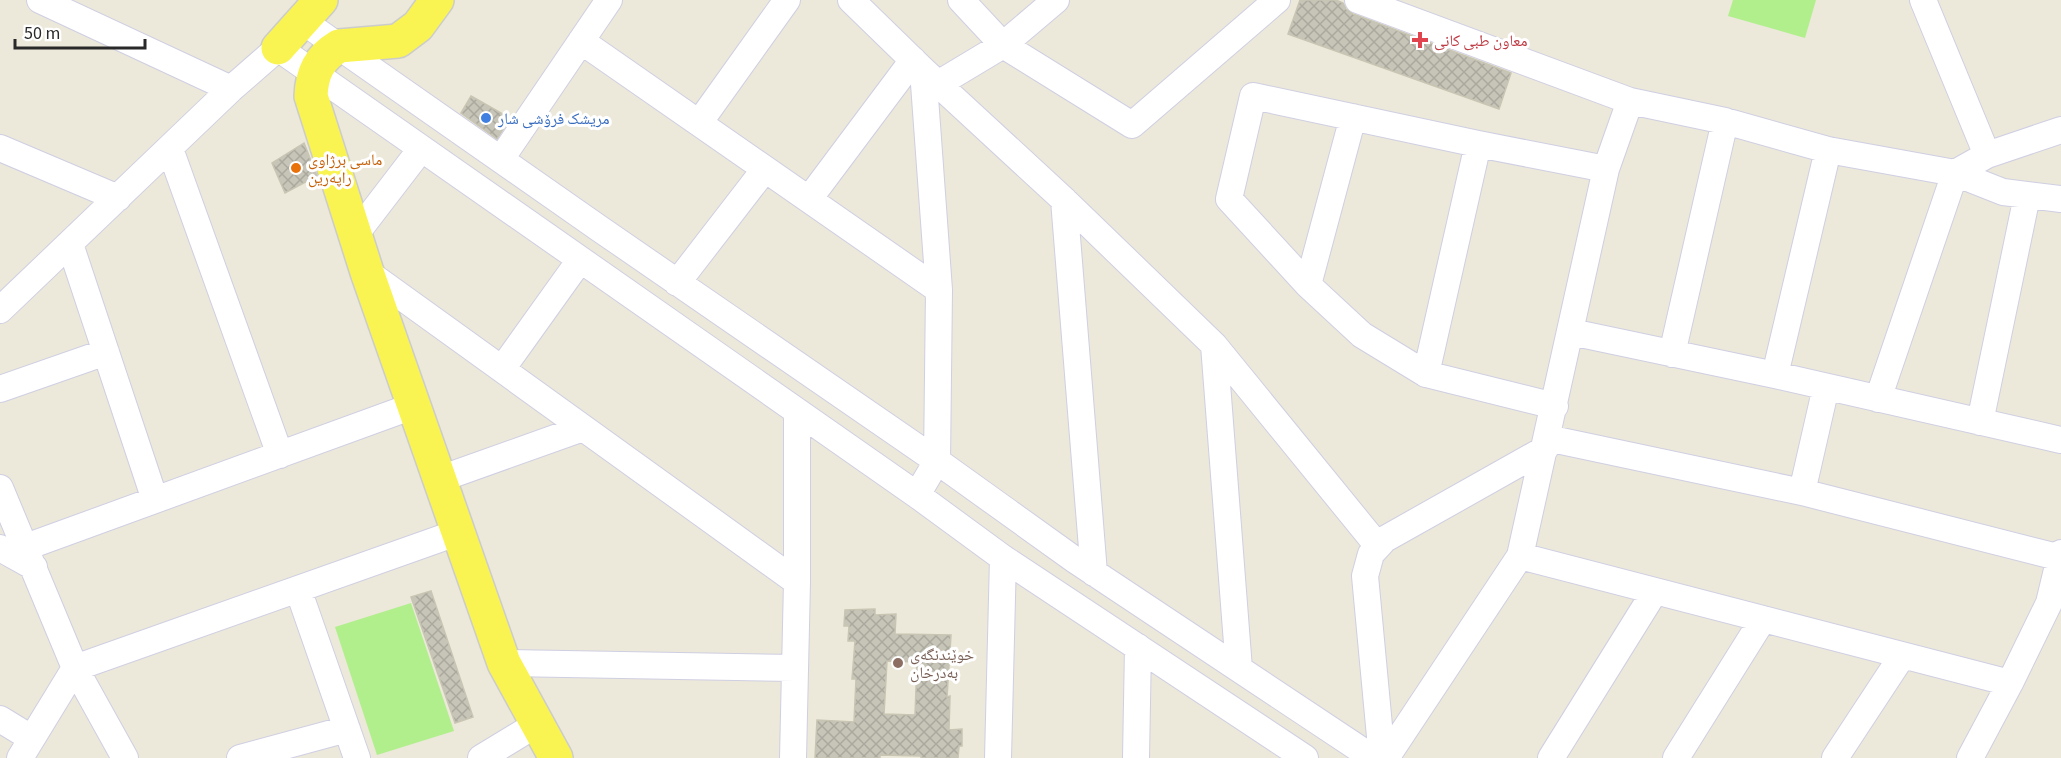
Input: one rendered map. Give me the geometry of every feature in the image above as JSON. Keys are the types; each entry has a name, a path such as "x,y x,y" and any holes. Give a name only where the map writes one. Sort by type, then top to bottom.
{"main road":[{"path":"437,0 418,27 398,41 339,45 323,58 313,74 311,96 367,272 504,663 556,758"},
{"path":"278,48 311,10"}],"street":[{"path":"40,0 231,89"},
{"path":"501,159 609,0"},
{"path":"699,123 787,0"},
{"path":"851,0 1214,345 1377,545"},
{"path":"961,0 1003,45 1132,125 1277,0"},
{"path":"808,199 925,72 1003,45 1056,0"},
{"path":"1358,0 1630,101 1725,122 1828,150 1955,173 2003,192 2061,199"},
{"path":"1923,0 1987,155"},
{"path":"311,10 339,45 677,283 937,461 1094,573 1373,758"},
{"path":"581,41 939,290"},
{"path":"0,310 231,89 278,48 917,495 1003,558 1138,647 1274,747 1305,758"},
{"path":"917,495 937,461 939,290 925,72"},
{"path":"1555,406 1426,374 1362,334 1308,285 1229,199 1253,96 1606,169"},
{"path":"1386,758 1520,556 1606,169 1630,101"},
{"path":"1308,285 1353,117"},
{"path":"1672,354 1725,122"},
{"path":"1878,399 1955,173 1987,155 2061,130"},
{"path":"1426,374 1478,144"},
{"path":"0,148 118,198"},
{"path":"170,149 280,454"},
{"path":"355,235 421,149"},
{"path":"1775,375 1828,150"},
{"path":"677,283 765,169"},
{"path":"1980,422 2027,196"},
{"path":"1064,200 1094,573"},
{"path":"70,244 156,500"},
{"path":"502,369 580,260"},
{"path":"367,272 797,582"},
{"path":"1571,332 1775,375 2061,440"},
{"path":"1214,345 1239,669"},
{"path":"0,389 106,352"},
{"path":"1802,492 1826,387"},
{"path":"0,548 30,557 156,500 413,406"},
{"path":"793,758 797,582 797,412"},
{"path":"440,479 583,428"},
{"path":"1382,758 1365,576 1366,565 1377,545 1393,534 1546,444 1802,492 2061,556 2049,603 1970,758"},
{"path":"0,488 75,668 125,758"},
{"path":"0,720 26,748 75,668 459,532"},
{"path":"1520,556 2010,683"},
{"path":"998,758 1003,558"},
{"path":"298,589 357,758"},
{"path":"1551,758 1655,591"},
{"path":"1676,758 1763,619"},
{"path":"1136,758 1138,647"},
{"path":"1835,758 1902,656"},
{"path":"504,663 795,668"},
{"path":"481,758 537,724"},
{"path":"240,758 347,729"}],"green space":[{"path":"1733,0 1816,0 1805,38 1728,16"},
{"path":"411,603 454,731 377,755 335,627"}],"building":[{"path":"1300,0 1336,0 1343,3 1346,9 1353,14 1511,73 1499,109 1288,34"},
{"name":"مریشک فرۆشی شار","path":"471,96 510,118 497,139 461,113"},
{"name":"ماسی برژاوی راپەرین","path":"304,143 317,176 285,193 272,163"},
{"path":"431,591 473,717 455,723 411,597"},
{"path":"875,609 875,615 896,614 895,634 951,635 947,697 950,696 949,730 962,729 962,746 959,746 958,758 880,755 880,758 815,758 817,720 854,722 856,679 852,679 855,641 848,641 849,626 844,626 845,610","holes":["887,661 917,662 915,715 884,714"]}],"place":[{"name":"معاون طبی کانی","path":"1420,40"},
{"name":"مریشک فرۆشی شار","path":"486,118"},
{"name":"ماسی برژاوی راپەرین","path":"296,168"},
{"name":"خوێندنگەی بەدرخان","path":"898,663"}]}
